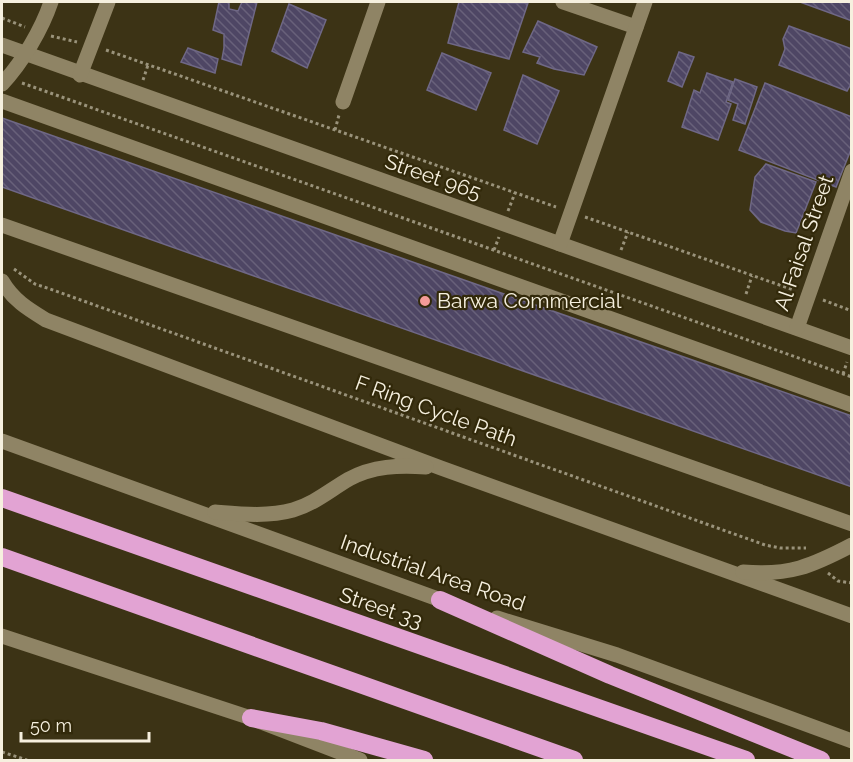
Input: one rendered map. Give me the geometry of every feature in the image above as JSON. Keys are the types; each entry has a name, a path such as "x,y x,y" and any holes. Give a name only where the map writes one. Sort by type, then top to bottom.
{"highway":[{"name":"Street 33","path":"2,498 746,760"},
{"path":"2,557 574,760"},
{"path":"440,600 620,679 821,760"},
{"path":"251,718 321,731 424,760"}],"street":[{"path":"5,80 38,32 51,2"},
{"path":"80,75 108,2"},
{"path":"342,102 378,2"},
{"path":"563,2 636,27"},
{"path":"560,244 645,2"},
{"name":"Street 965","path":"2,45 80,75 852,348"},
{"path":"2,101 852,405"},
{"name":"Al Faisal Street","path":"797,328 852,171"},
{"path":"2,225 852,524"},
{"path":"2,282 9,294 24,307 46,320 441,468 852,616"},
{"name":"Industrial Area Road","path":"2,441 440,600 617,655 852,741"},
{"path":"197,511 271,514 290,511 310,504 351,478 374,470 395,465 441,468"},
{"path":"724,571 767,574 789,572 818,562 852,545"},
{"path":"2,636 251,718 360,760"}],"path":[{"path":"2,19 38,32 92,45 852,311"},
{"path":"5,80 852,377"},
{"name":"F Ring Cycle Path","path":"8,267 35,284 50,290 428,424 659,509 765,545 780,548 807,548 818,554 818,562 838,582 852,583"},
{"path":"2,752 27,760"}],"building":[{"path":"219,2 229,2 229,9 238,11 242,2 257,2 241,65 222,59 224,34 213,30"},
{"path":"459,2 528,3 509,59 448,43"},
{"path":"800,2 852,2 852,21"},
{"path":"289,4 326,20 307,68 272,51"},
{"path":"538,21 597,47 584,75 537,63 540,57 523,52"},
{"path":"789,26 852,49 852,82 847,91 779,65 785,49 783,39"},
{"path":"188,48 218,59 215,73 181,62"},
{"path":"679,52 694,57 682,87 668,81"},
{"path":"442,53 491,73 476,110 427,90"},
{"path":"707,73 733,82 726,102 731,104 718,140 682,127 694,90 700,93"},
{"path":"523,75 559,91 537,144 504,130"},
{"path":"735,79 757,87 745,124 733,120 738,104 728,100"},
{"path":"765,83 852,117 852,147 836,187 739,150"},
{"name":"Barwa Commercial","path":"2,118 852,416 852,487 2,187"},
{"path":"766,164 816,182 796,233 761,222 750,210 755,177"}],"place":[{"name":"Barwa Commercial","path":"425,301"}]}
